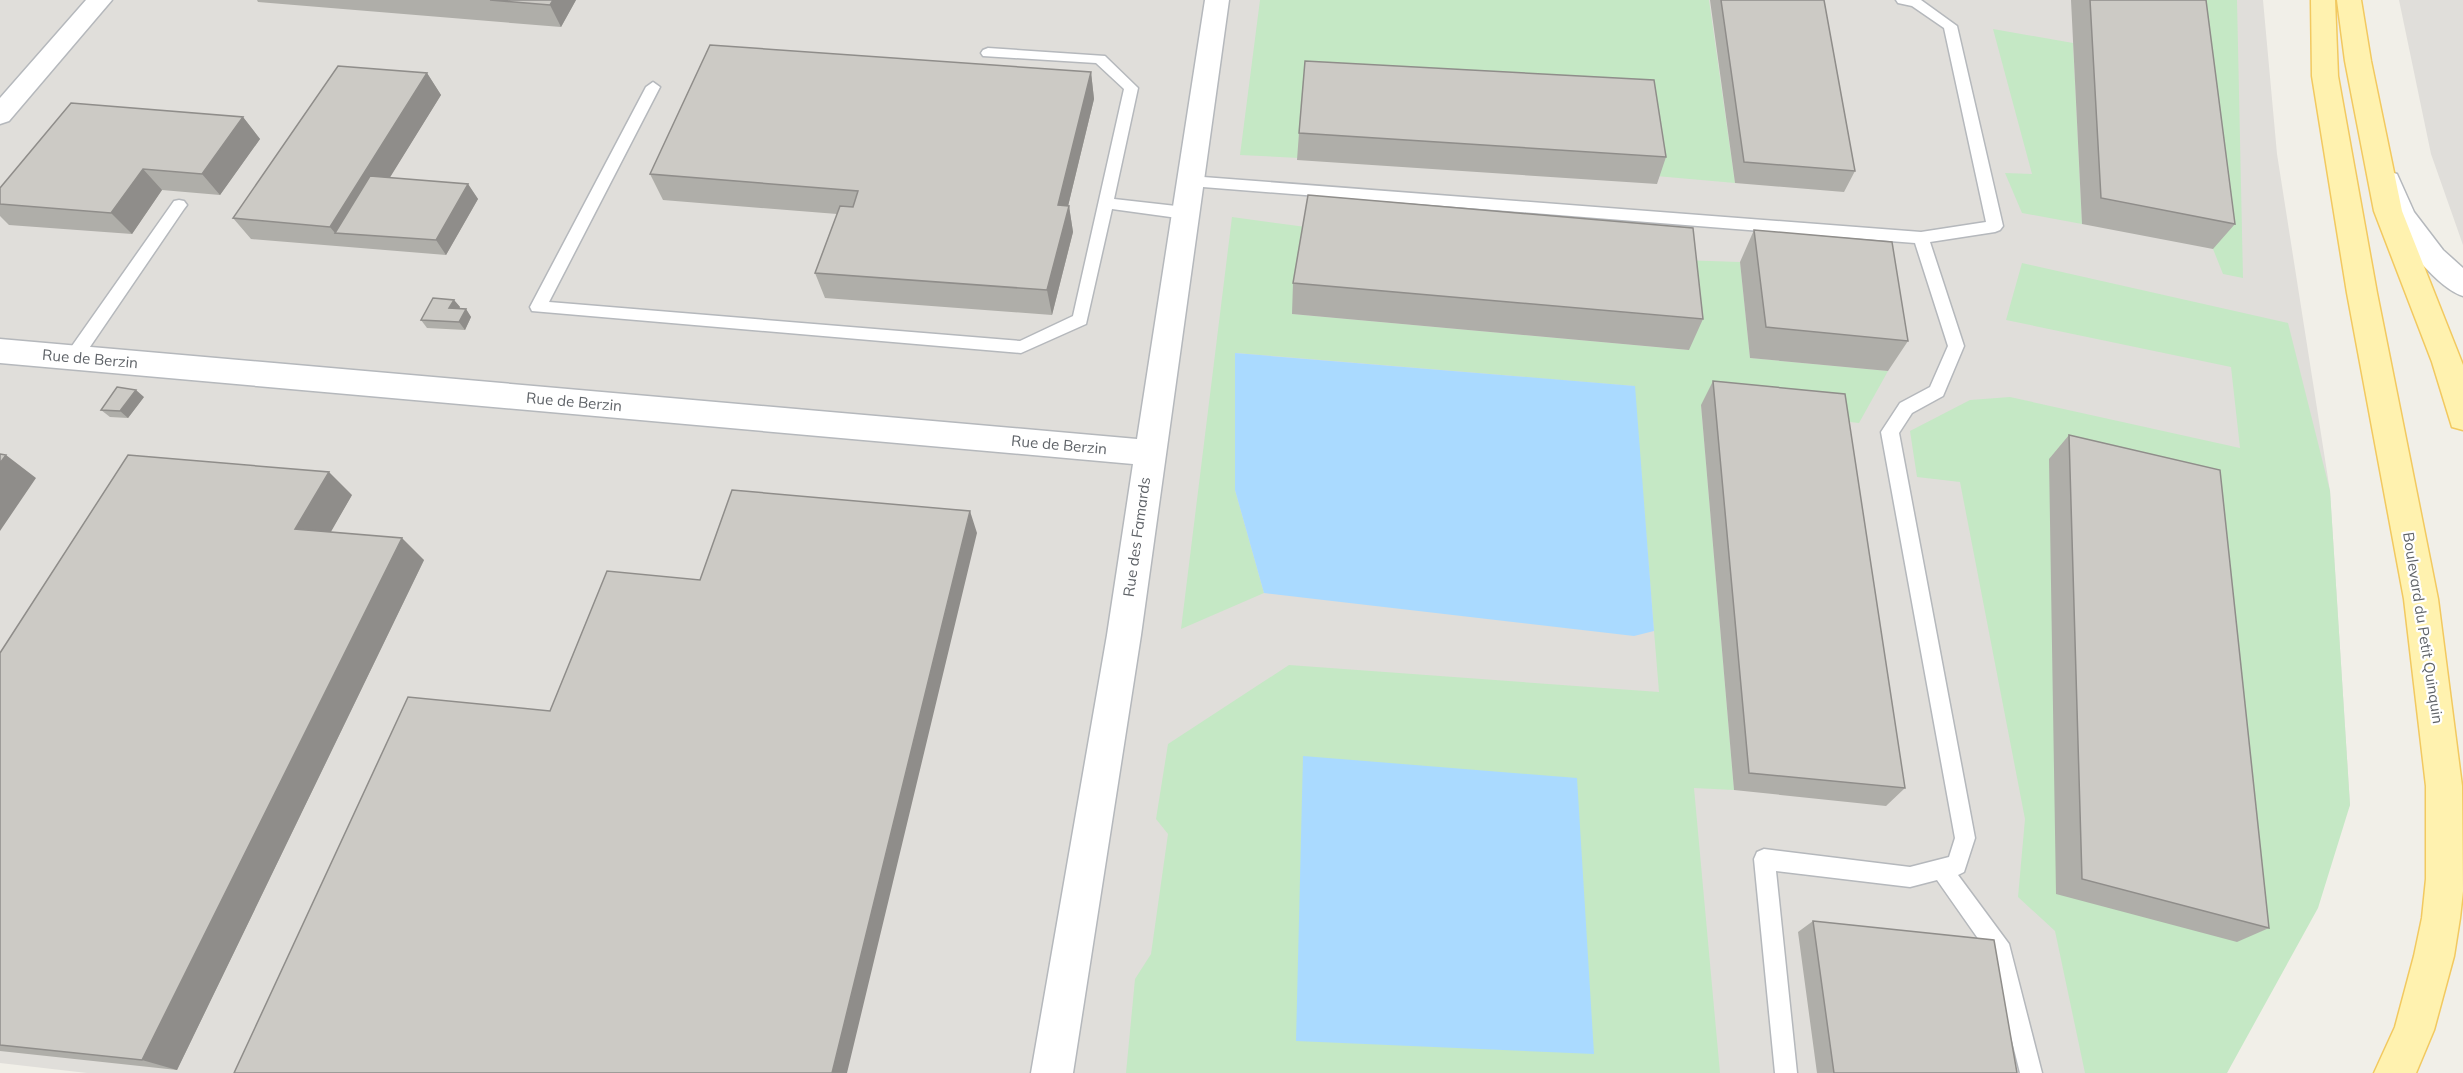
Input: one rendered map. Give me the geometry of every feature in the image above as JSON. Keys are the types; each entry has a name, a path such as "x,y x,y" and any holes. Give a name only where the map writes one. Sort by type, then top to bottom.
{"main road":[{"name":"Boulevard du Petit Quinquin","path":"2323,0 2325,76 2342,181 2421,599 2444,786 2445,879 2441,918 2434,956 2414,1030 2395,1073"},
{"path":"2349,0 2358,61 2388,211 2446,362 2463,418"}],"street":[{"path":"0,115 99,0"},
{"name":"Rue des Famards","path":"1052,1073 1124,635 1217,0"},
{"path":"2378,160 2402,216 2433,257 2463,285"},
{"name":"Rue de Berzin","path":"0,351 1149,453"},
{"path":"1042,1073 1062,1015"},
{"path":"1062,1015 1071,1073"}],"lane":[{"path":"1190,181 1921,238 1995,226 1950,26 1916,3 1903,0"},
{"path":"653,87 538,307 1021,347 1080,320 1131,88 1100,59 988,52"},
{"path":"1106,203 1185,213"},
{"path":"73,358 179,205"},
{"path":"1786,1073 1764,859 1910,876 1957,865 1965,838 1890,432 1906,408 1937,391 1956,346 1921,238"},
{"path":"1941,869 2001,952 2031,1073"}],"shaded area":[{"path":"0,0 2263,0 2277,154 2330,491 2350,805 2227,1073 87,1073 0,1063"},
{"path":"2399,0 2463,0 2463,245 2431,154"}],"green space":[{"path":"1260,0 1709,0 1735,183 1656,176 1240,155"},
{"path":"2184,0 2237,0 2243,278 2223,274 2213,249"},
{"path":"1993,29 2073,43 2082,224 2022,213 2005,173 2032,174"},
{"path":"1232,217 1306,227 1292,314 1689,350 1680,260 1740,262 1750,358 1888,371 1859,423 1701,405 1734,790 1694,788 1720,1073 1126,1073 1135,979 1151,954 1168,834 1156,819 1168,744 1289,665 1659,692 1634,386 1236,353 1235,490 1264,593 1181,629"},
{"path":"2022,263 2288,323 2330,491 2350,805 2318,908 2227,1073 2085,1073 2055,931 2018,897 2025,819 1960,482 1917,477 1910,431 1970,400 2010,397 2240,448 2231,367 2006,320"}],"water":[{"path":"1235,353 1635,386 1654,631 1634,636 1264,593 1235,490"},
{"path":"1303,756 1577,778 1594,1054 1296,1041"}],"building":[{"path":"490,0 553,0 550,5"},
{"path":"1721,0 1824,0 1855,171 1744,162"},
{"path":"2090,0 2206,0 2235,224 2101,198"},
{"path":"710,45 1091,72 1058,205 1069,206 1047,290 815,273 840,206 853,207 858,191 650,174"},
{"path":"1305,61 1654,80 1666,157 1299,133"},
{"path":"338,66 427,73 330,227 233,218"},
{"path":"71,103 243,117 202,174 143,169 111,213 0,204 0,188"},
{"path":"370,176 468,184 436,240 335,233"},
{"path":"1308,195 1693,228 1703,319 1293,283"},
{"path":"1754,230 1892,242 1908,341 1766,327"},
{"path":"433,298 454,300 449,308 466,309 459,322 421,320"},
{"path":"1713,381 1845,394 1905,788 1749,773"},
{"path":"117,387 136,390 120,411 101,410"},
{"path":"2069,435 2220,470 2269,928 2082,879"},
{"path":"0,454 6,455 0,463"},
{"path":"128,455 329,472 295,529 402,538 142,1060 0,1045 0,653"},
{"path":"732,490 970,511 832,1073 234,1073 408,697 550,711 607,571 700,580"},
{"path":"1813,921 1994,940 2017,1073 1834,1073"}]}
